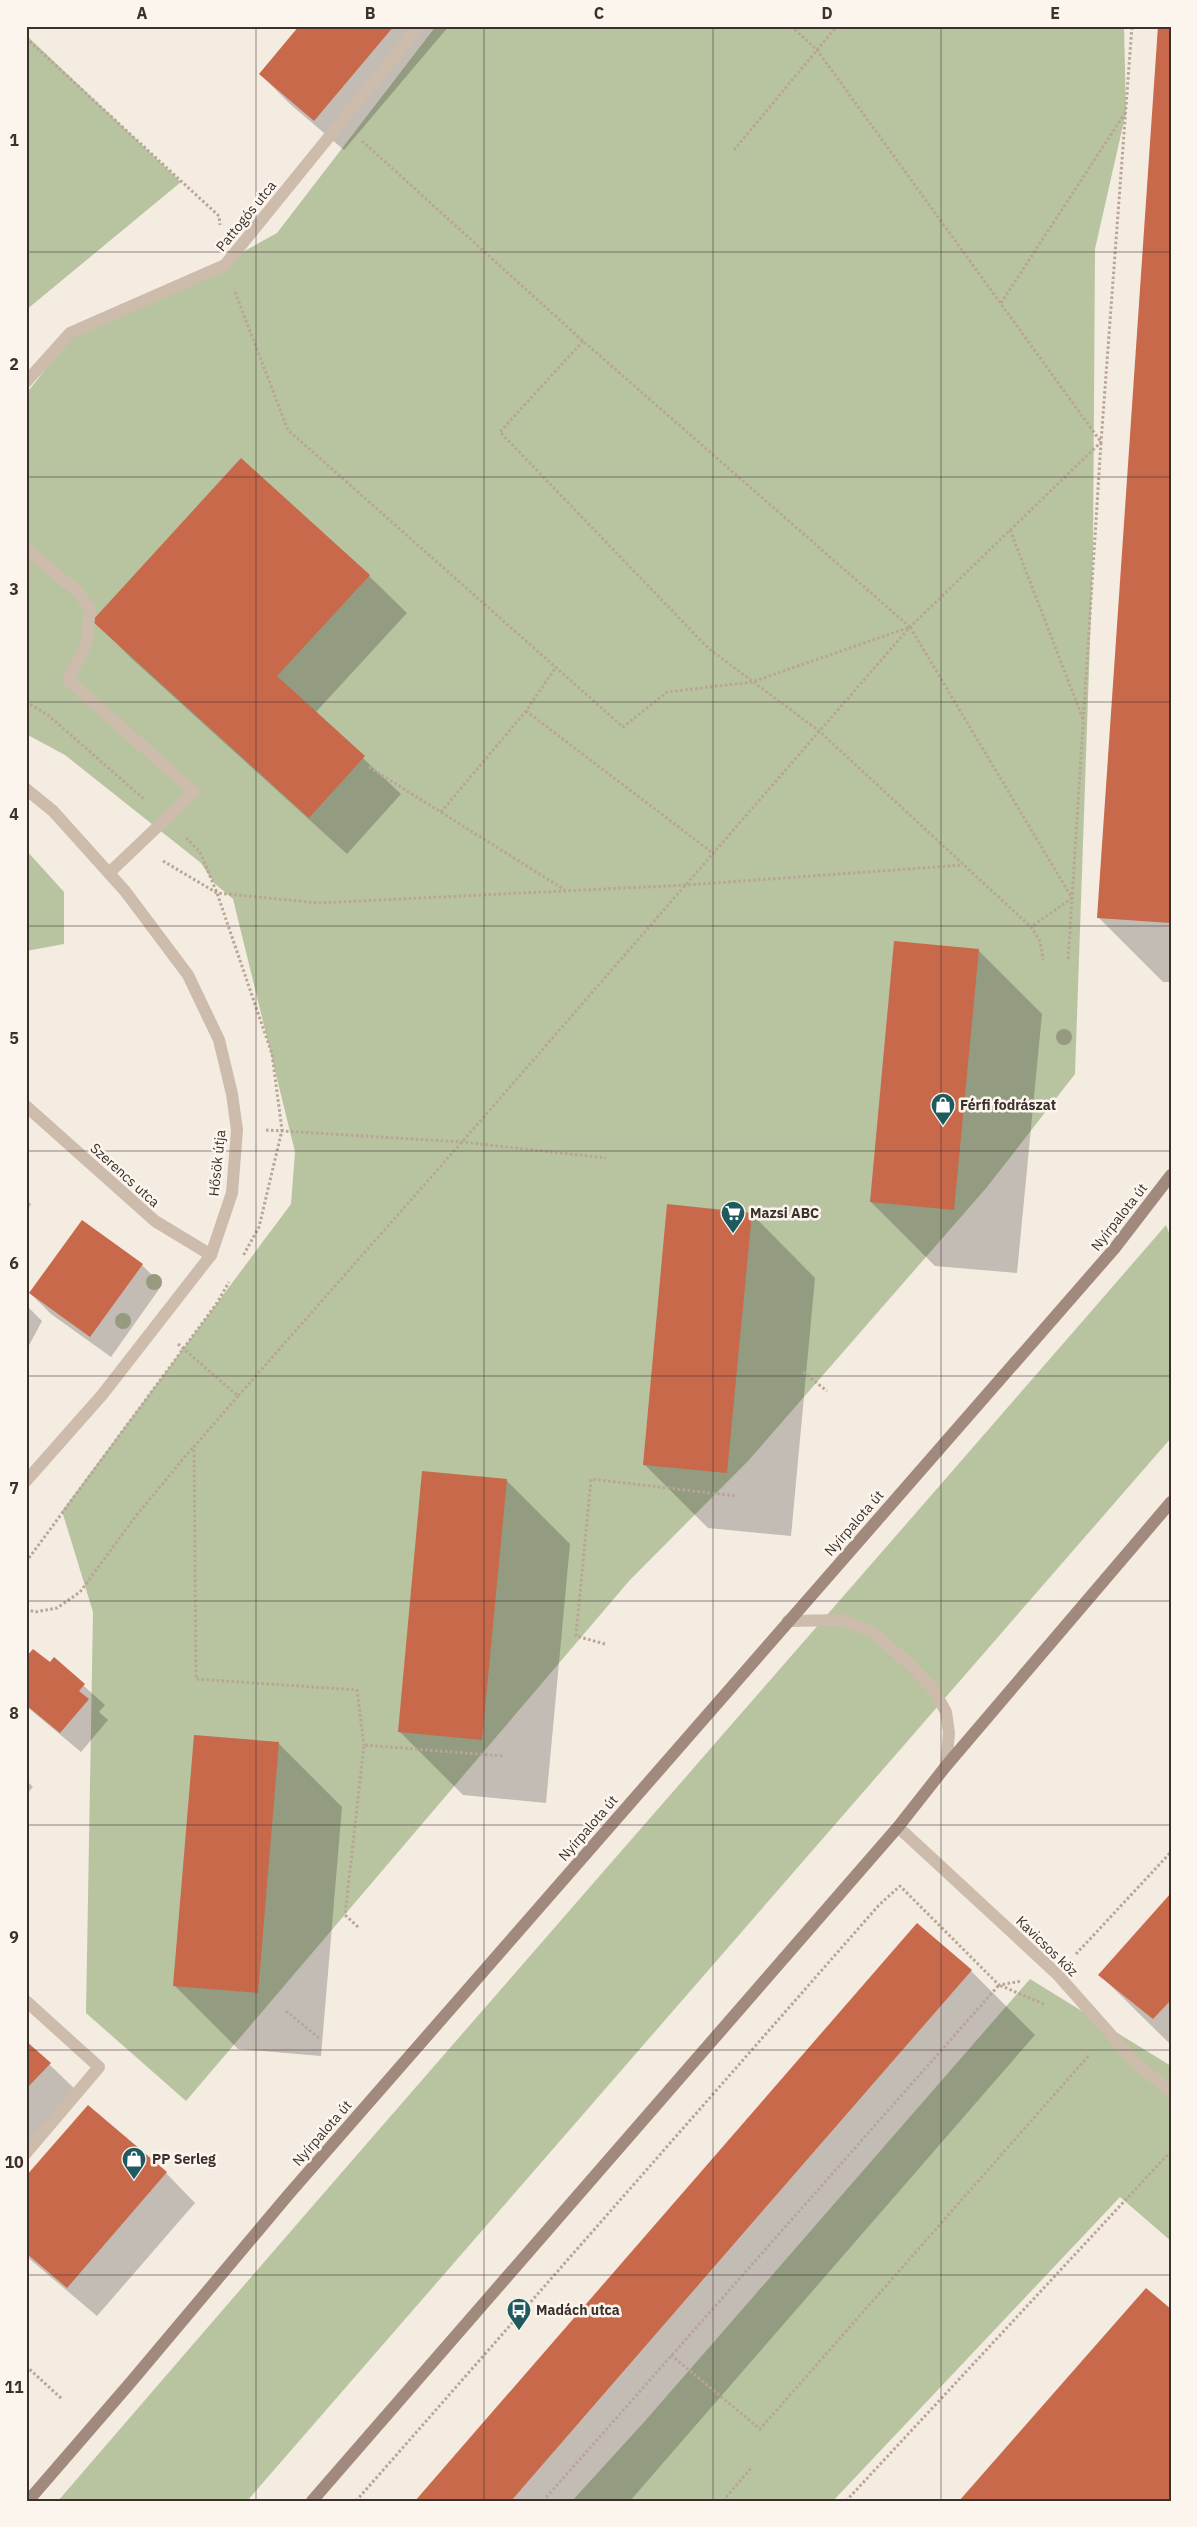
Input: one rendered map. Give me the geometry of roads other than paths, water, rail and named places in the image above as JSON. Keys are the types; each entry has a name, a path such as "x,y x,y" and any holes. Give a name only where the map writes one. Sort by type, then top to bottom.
{"main road":[{"name":"Nyírpalota út","path":"28,2501 289,2194 1114,1249 1171,1175"},
{"path":"312,2501 898,1827 946,1766 1171,1502"}],"street":[{"name":"Pattogós utca","path":"26,382 70,333 225,265 420,26"},
{"path":"26,549 77,591 90,609 86,645 68,680 194,792 109,873"},
{"name":"Hősök útja","path":"26,790 53,811 109,873 150,921 188,975 219,1040 232,1094 237,1130 232,1193 211,1255 102,1395 26,1481"},
{"name":"Szerencs utca","path":"26,1106 155,1221 211,1255"},
{"path":"788,1621 842,1620 873,1632 908,1663 934,1690 946,1712 949,1733 946,1766"},
{"name":"Kavicsos köz","path":"898,1827 1057,1974 1136,2063 1171,2092"},
{"path":"26,2001 99,2067 26,2153"}],"place":[{"name":"Férfi fodrászat","path":"943,1126"},
{"name":"Mazsi ABC","path":"733,1234"},
{"name":"PP Serleg","path":"134,2180"},
{"name":"Madách utca","path":"519,2331"}]}
